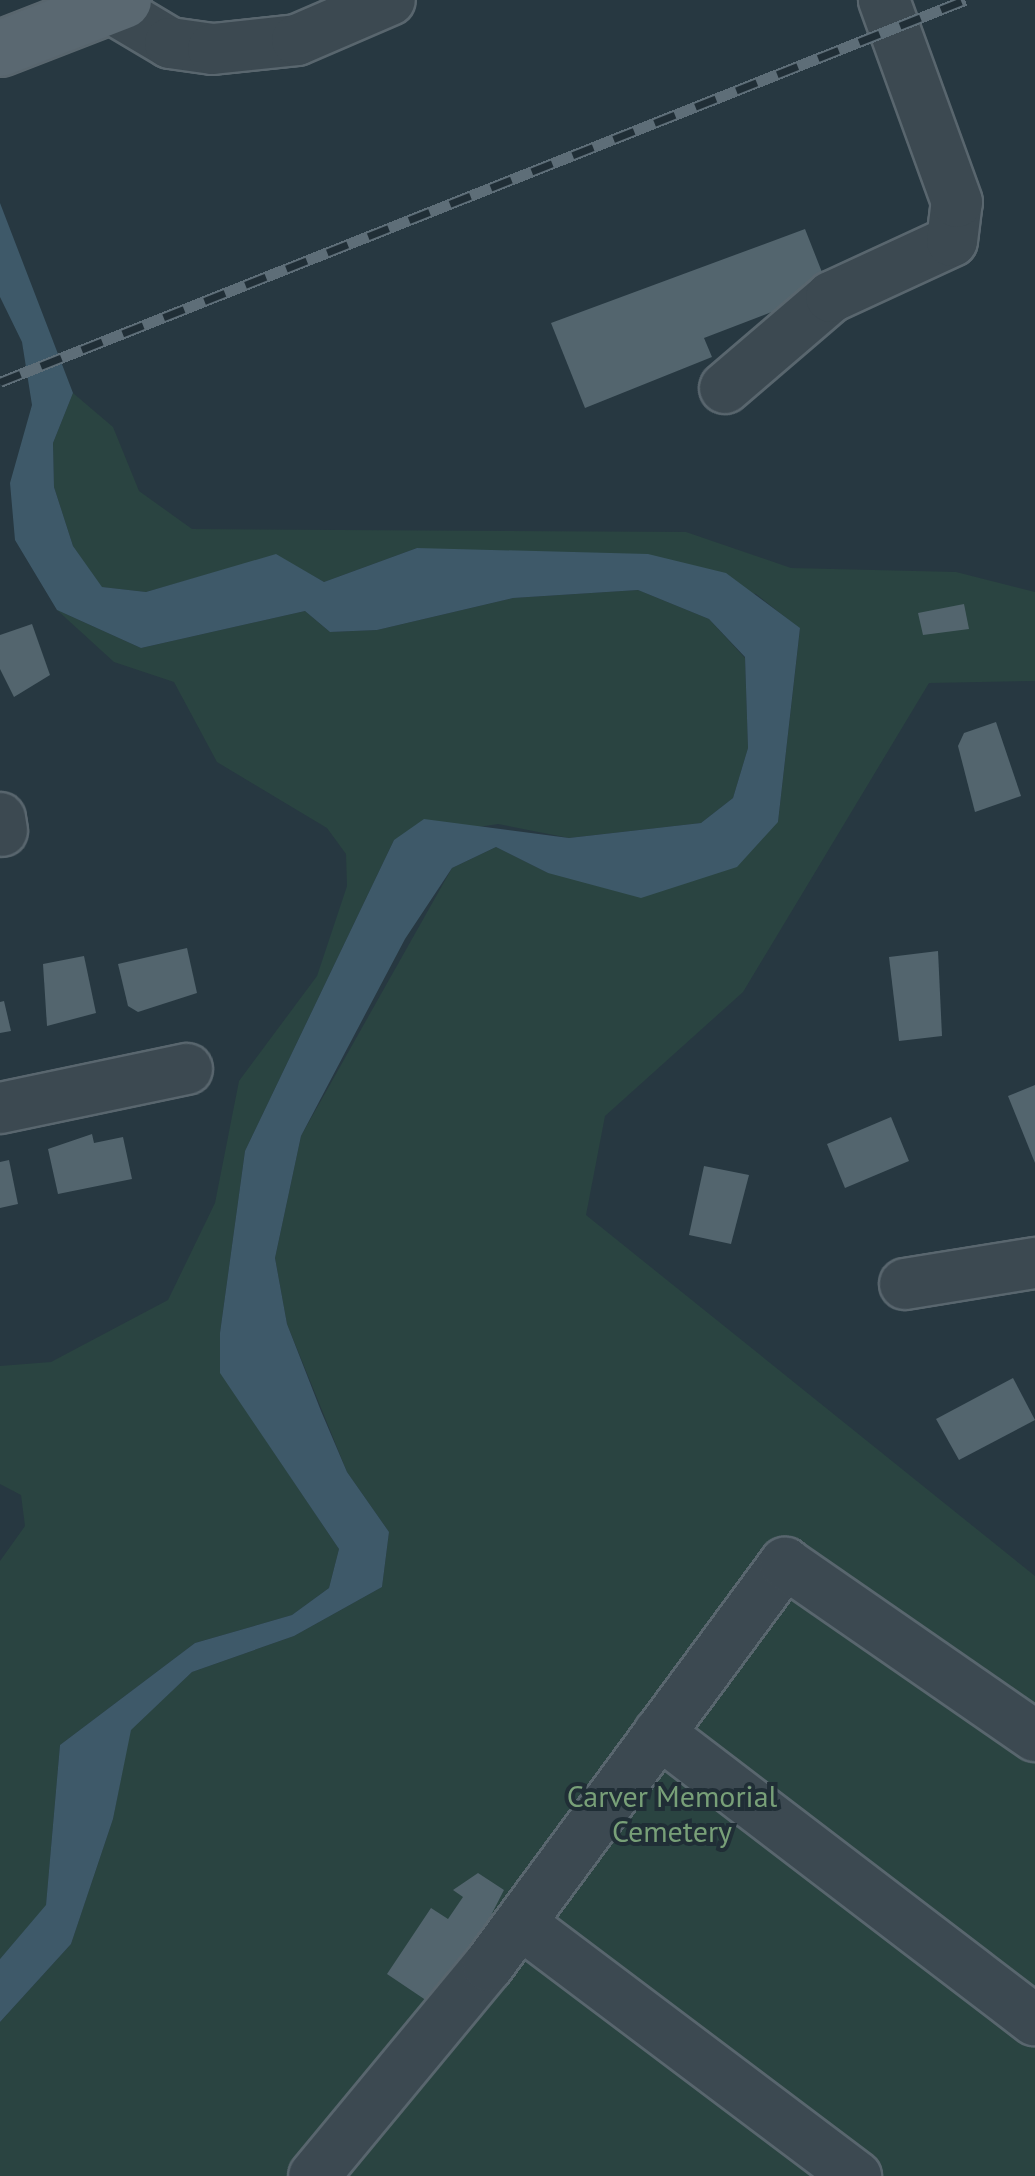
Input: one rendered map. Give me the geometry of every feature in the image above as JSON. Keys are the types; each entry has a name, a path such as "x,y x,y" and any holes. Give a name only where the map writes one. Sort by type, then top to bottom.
{"main road":[{"path":"0,48 115,3"}],"street":[{"path":"115,3 170,42 241,48 297,40 390,0"},
{"path":"725,388 830,298 952,241 956,202 884,0"},
{"path":"0,1108 187,1069"},
{"path":"905,1284 1035,1263"},
{"path":"326,2172 520,1923 774,1572 797,1563 1035,1736"},
{"path":"659,1733 1035,2020"},
{"path":"520,1923 856,2176"}],"green space":[{"name":"Carver Memorial Cemetery","path":"73,393 113,427 139,491 192,529 686,532 791,568 956,572 1035,592 1035,681 929,683 743,992 605,1116 586,1215 1035,1576 1035,2176 0,2176 0,2022 71,1944 113,1819 130,1730 192,1672 294,1636 382,1587 389,1532 347,1472 287,1324 275,1258 301,1136 452,868 496,847 548,873 778,822 800,629 756,594 417,548 324,582 276,555 146,592 101,587 73,546 54,487 53,443"},
{"path":"638,590 709,619 745,658 748,748 733,798 701,823 569,838 498,824 394,840 245,1151 220,1333 221,1373 339,1549 329,1588 292,1615 195,1643 60,1745 46,1906 0,1959 0,1561 25,1526 21,1495 0,1484 0,1366 51,1362 168,1300 215,1203 239,1081 317,976 347,886 346,854 327,828 217,762 174,682 114,662 57,610 141,648 305,611 330,632 377,630 513,598"}],"water":[{"path":"0,203 73,393 53,443 54,487 73,546 102,587 146,592 276,554 324,582 417,548 648,554 726,573 800,628 778,822 737,867 641,898 548,873 496,847 452,868 405,939 301,1136 275,1258 287,1324 321,1411 347,1472 389,1532 382,1587 294,1636 192,1672 131,1730 113,1819 71,1944 0,2022 0,1959 46,1905 60,1745 195,1643 292,1615 329,1588 339,1549 220,1373 220,1333 245,1151 394,840 424,819 569,838 701,823 733,798 748,748 745,657 709,619 638,590 513,598 377,630 330,632 305,611 141,648 57,610 15,540 10,483 32,405 22,342 0,297"}],"building":[{"path":"805,229 829,290 704,338 712,357 585,408 551,323"},
{"path":"964,604 969,629 923,635 918,613"},
{"path":"32,624 50,675 14,697 0,669 0,635"},
{"path":"996,722 1021,796 975,812 958,746 964,733"},
{"path":"187,948 197,993 138,1012 128,1006 118,964"},
{"path":"938,951 942,1036 899,1041 889,957"},
{"path":"84,956 96,1013 47,1026 43,964"},
{"path":"4,1001 11,1031 0,1033 0,1002"},
{"path":"1035,1085 1035,1163 1008,1096"},
{"path":"891,1117 909,1161 845,1188 827,1144"},
{"path":"92,1134 94,1143 123,1137 132,1179 58,1194 48,1149"},
{"path":"9,1160 18,1204 0,1208 0,1162"},
{"path":"704,1166 749,1175 731,1244 689,1235"},
{"path":"1013,1378 1035,1420 959,1460 936,1419"},
{"name":"Carver Memorial Cemetery","path":"478,1873 504,1890 442,2011 387,1974 431,1908 448,1919 463,1897 453,1890"}],"railway":[{"path":"0,382 965,0"}]}
